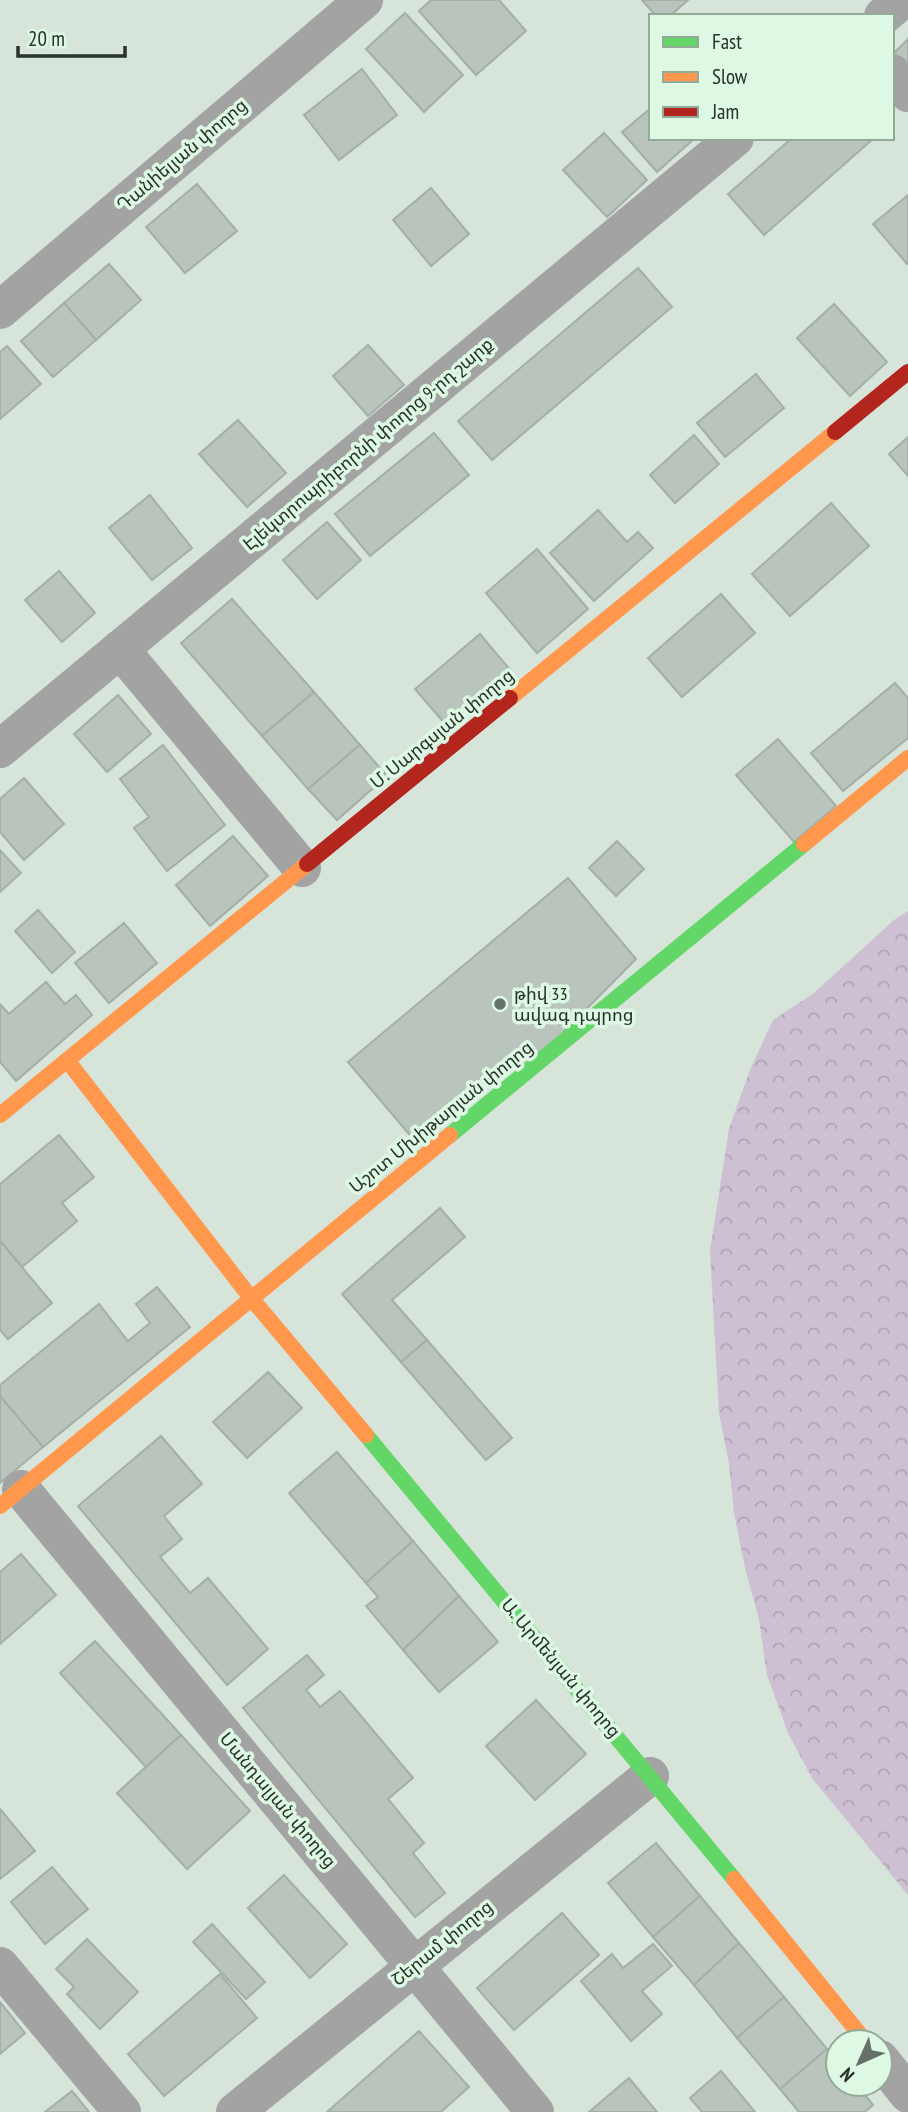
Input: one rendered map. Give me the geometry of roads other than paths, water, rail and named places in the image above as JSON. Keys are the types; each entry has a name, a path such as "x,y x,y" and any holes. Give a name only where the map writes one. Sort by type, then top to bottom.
{"street":[{"name":"Դանիելյան փողոց","path":"0,310 364,0"},
{"path":"885,14 902,0"},
{"path":"894,76 908,93"},
{"name":"Էլեկտրոպրիբորնի փողոց 9-րդ շարք","path":"0,749 733,140"},
{"name":"Մ. Սարգսյան փողոց","path":"0,1115 908,372"},
{"path":"120,649 302,868"},
{"name":"Աշոտ Մխիթարյան փողոց","path":"10,1498 908,758"},
{"name":"Ա. Արմենյան փողոց","path":"67,1060 251,1298 650,1776 855,2028"},
{"name":"Մանդալյան փողոց","path":"10,1498 414,1965 535,2112"},
{"name":"Շերամ փողոց","path":"235,2112 650,1776"},
{"path":"0,1966 122,2112"},
{"path":"894,2077 908,2094"}],"place":[{"name":"թիվ 33 ավագ դպրոց","path":"500,1004"}]}
